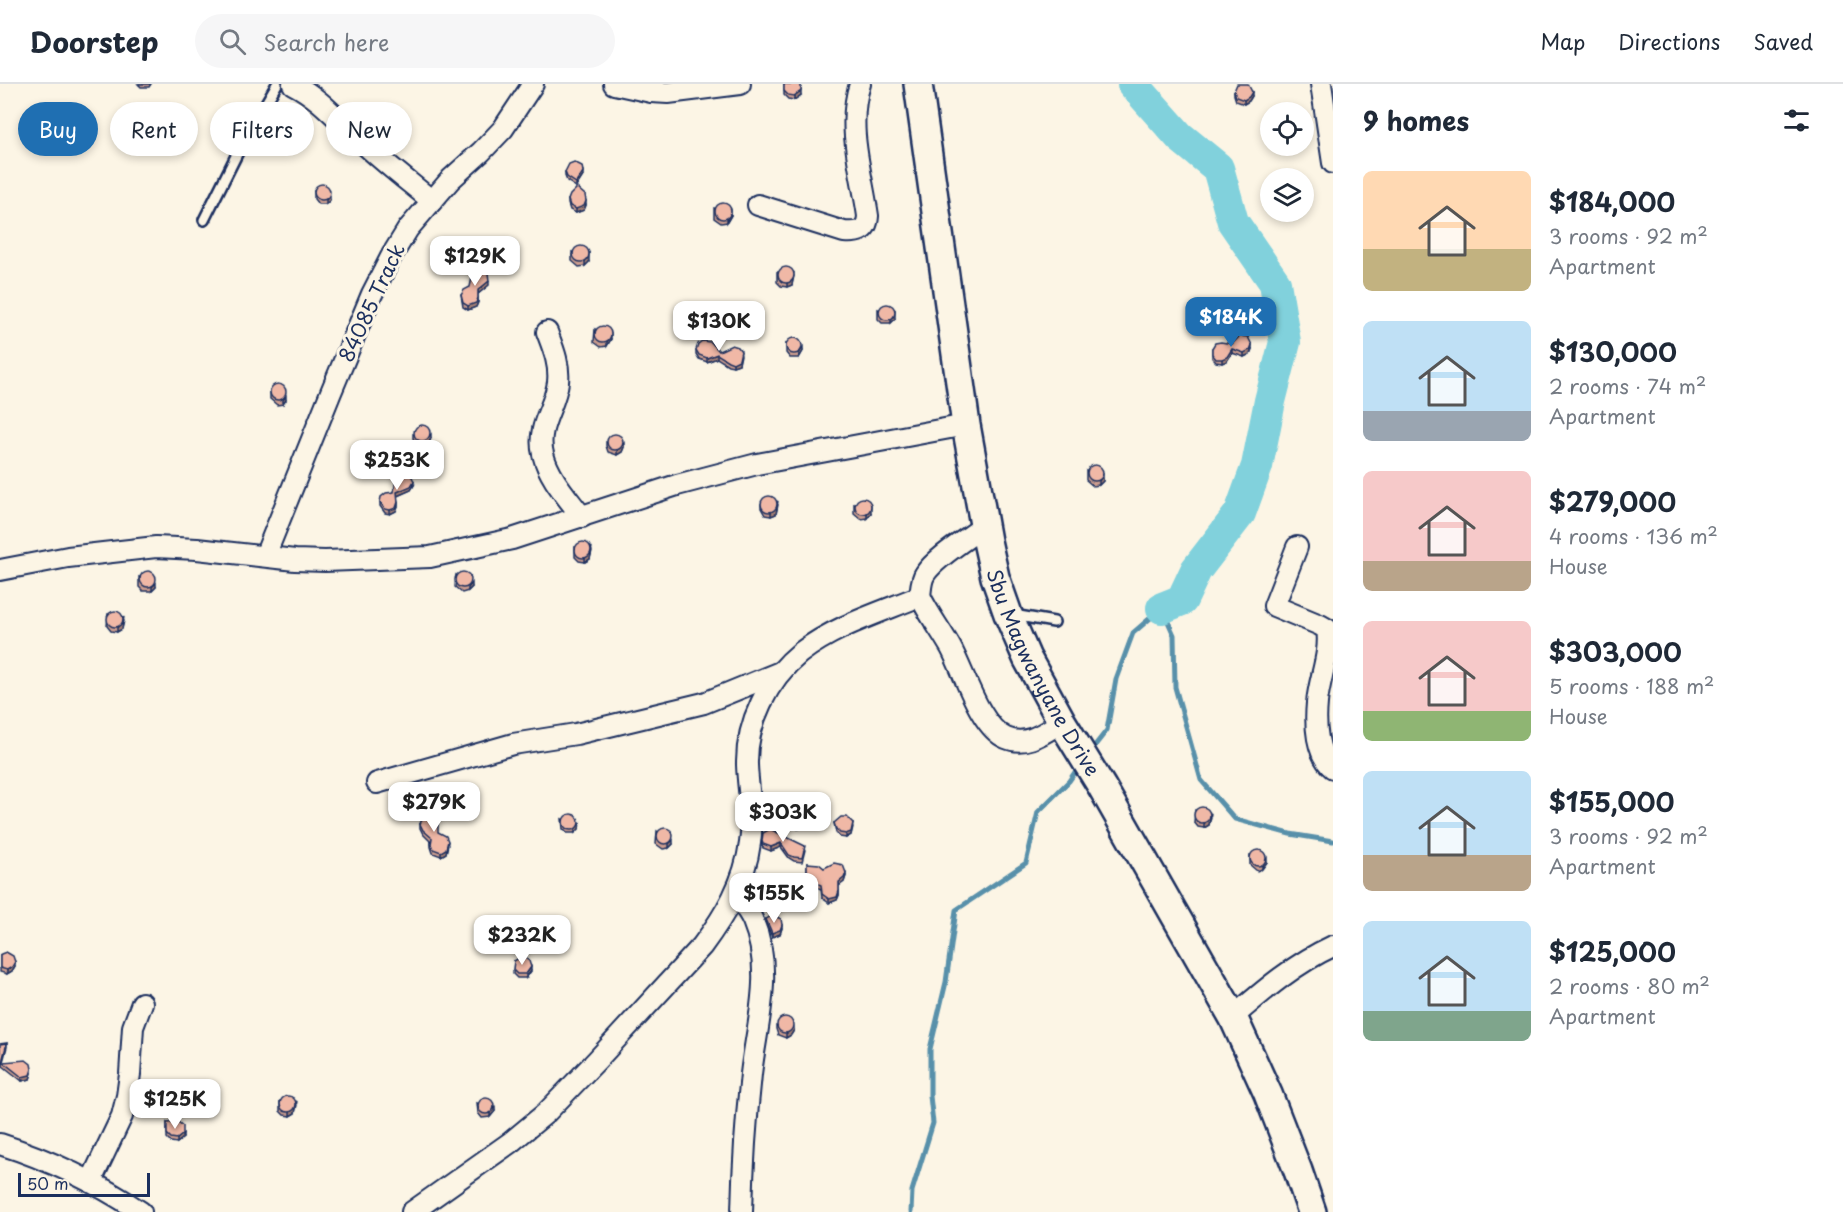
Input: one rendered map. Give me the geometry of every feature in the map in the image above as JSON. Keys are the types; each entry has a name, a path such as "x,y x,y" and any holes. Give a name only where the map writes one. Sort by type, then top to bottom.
{"main road":[{"name":"Sbu Magwanyane Drive","path":"918,84 966,425 984,526 996,577 1008,614 1027,658 1065,728 1102,787 1233,1017 1268,1094 1312,1212"}],"street":[{"path":"293,84 302,88 320,103 362,143 432,201"},
{"name":"84085 Track","path":"265,556 372,294 408,229 451,179 503,129 534,84"},
{"path":"614,84 651,92 668,93 740,84"},
{"path":"758,205 844,232 853,233 864,229 868,216 854,123 855,103 860,84"},
{"path":"1321,84 1333,163"},
{"path":"547,332 559,375 555,394 543,426 542,453 557,484 582,517"},
{"path":"0,570 68,557 156,547 197,549 295,560 430,557 512,539 677,485 757,464 966,425"},
{"path":"984,526 939,559 926,573 922,580 920,596 928,614 952,649 966,683 984,716 996,731 1005,738 1019,741 1037,738 1065,728"},
{"path":"1297,547 1274,606 1327,629 1329,642 1317,703 1318,742 1325,762 1333,768"},
{"path":"412,1212 511,1142 546,1113 702,946 735,894 743,873 750,842 748,744 759,709 768,689 780,672 826,635 920,596"},
{"path":"377,783 513,744 576,734 704,703 780,672"},
{"path":"735,894 752,919 762,949 764,969 759,1032 750,1088 742,1212"},
{"path":"1233,1017 1267,988 1310,957 1333,946"},
{"path":"91,1181 122,1116 129,1085 133,1027 142,1003"},
{"path":"0,1144 91,1181 141,1212"}],"lane":[{"path":"204,220 241,146 277,84"},
{"path":"1008,614 1054,622"}],"building":[{"path":"785,84 800,84 801,91 794,96 788,95 784,91"},
{"path":"1237,84 1248,84 1252,92 1249,97 1244,100 1236,97 1234,91"},
{"path":"574,162 582,166 583,172 576,183 567,177 565,172 569,164"},
{"path":"319,184 325,184 330,192 328,198 319,200 314,195 314,189"},
{"path":"577,188 585,195 586,201 584,206 576,209 570,206 568,200"},
{"path":"720,203 726,203 731,211 729,217 720,219 715,214 715,208"},
{"path":"578,246 584,246 589,254 587,260 578,262 573,257 573,251"},
{"path":"783,267 789,267 794,275 792,281 783,283 778,278 778,272"},
{"path":"478,269 483,269 488,273 489,281 478,290 476,303 468,306 463,303 461,295 470,287 473,273"},
{"path":"884,304 890,304 895,312 893,318 884,320 879,315 879,309"},
{"path":"600,326 606,326 611,334 609,340 600,342 595,337 595,331"},
{"path":"1240,336 1248,337 1252,345 1250,350 1244,353 1232,349 1227,357 1222,359 1216,359 1212,354 1215,343 1232,344"},
{"path":"791,338 797,338 802,346 800,352 791,354 786,349 786,343"},
{"path":"702,341 711,342 719,351 732,345 738,347 741,351 739,360 733,363 717,354 707,358 699,355 696,350"},
{"path":"275,384 281,384 286,392 284,398 275,400 270,395 270,389"},
{"path":"419,425 425,425 430,433 428,439 419,441 414,436 414,430"},
{"path":"612,434 618,434 623,442 621,448 612,450 607,445 607,439"},
{"path":"1092,465 1098,465 1103,473 1101,479 1092,481 1087,476 1087,470"},
{"path":"405,471 410,473 414,481 411,486 397,492 396,508 385,509 380,502 381,497 386,493 394,492 396,478 399,473"},
{"path":"766,496 772,496 777,504 775,510 766,512 761,507 761,501"},
{"path":"860,498 866,498 871,506 869,512 860,514 855,509 855,503"},
{"path":"580,542 586,542 591,550 589,556 580,558 575,553 575,547"},
{"path":"145,571 151,571 156,579 154,585 145,587 140,582 140,576"},
{"path":"460,572 466,572 471,580 469,586 460,588 455,583 455,577"},
{"path":"112,611 118,611 123,619 121,625 112,627 107,622 107,616"},
{"path":"801,806 812,809 813,817 808,822 798,825 795,815"},
{"path":"1199,807 1205,807 1210,815 1208,821 1199,823 1194,818 1194,812"},
{"path":"568,814 574,814 579,822 577,828 568,830 563,825 563,819"},
{"path":"429,815 438,822 438,832 446,836 448,841 446,849 441,852 433,849 432,838 420,824 422,819"},
{"path":"841,817 847,817 853,823 851,832 840,833 836,829 834,823"},
{"path":"662,828 668,828 673,836 671,842 662,844 657,839 657,833"},
{"path":"770,829 805,846 802,858 789,855 781,843 771,847 763,844 763,833"},
{"path":"1255,850 1261,850 1266,858 1264,864 1255,866 1250,861 1250,855"},
{"path":"807,863 819,864 824,868 834,863 843,865 846,873 839,882 837,897 829,899 822,894 821,885 811,881 807,876"},
{"path":"773,915 781,919 782,925 780,930 772,933 766,919"},
{"path":"6,952 13,956 15,962 7,970 0,968 0,955"},
{"path":"519,958 529,961 531,967 526,974 517,974 513,970 514,961"},
{"path":"782,1017 788,1017 793,1025 791,1031 782,1033 777,1028 777,1022"},
{"path":"7,1043 0,1069 0,1044"},
{"path":"26,1060 31,1064 32,1069 30,1075 22,1077 3,1062"},
{"path":"150,1095 161,1098 160,1112 152,1112 145,1107 146,1098"},
{"path":"285,1096 291,1096 296,1104 294,1110 285,1112 280,1107 280,1101"},
{"path":"483,1098 489,1098 494,1106 492,1112 483,1114 478,1109 478,1103"},
{"path":"178,1122 183,1126 183,1134 177,1139 171,1138 167,1134 167,1123"}],"waterway":[{"path":"1133,84 1180,137 1218,168 1233,222 1275,283 1285,342 1257,466 1240,513 1196,570 1182,600 1162,608"},
{"path":"1089,753 1107,730 1116,679 1133,633 1162,608 1174,635 1175,687 1201,780 1235,819 1290,834 1333,841"},
{"path":"911,1212 912,1191 933,1123 930,1096 930,1049 946,982 956,910 1026,863 1038,812 1069,781 1080,765"}]}
